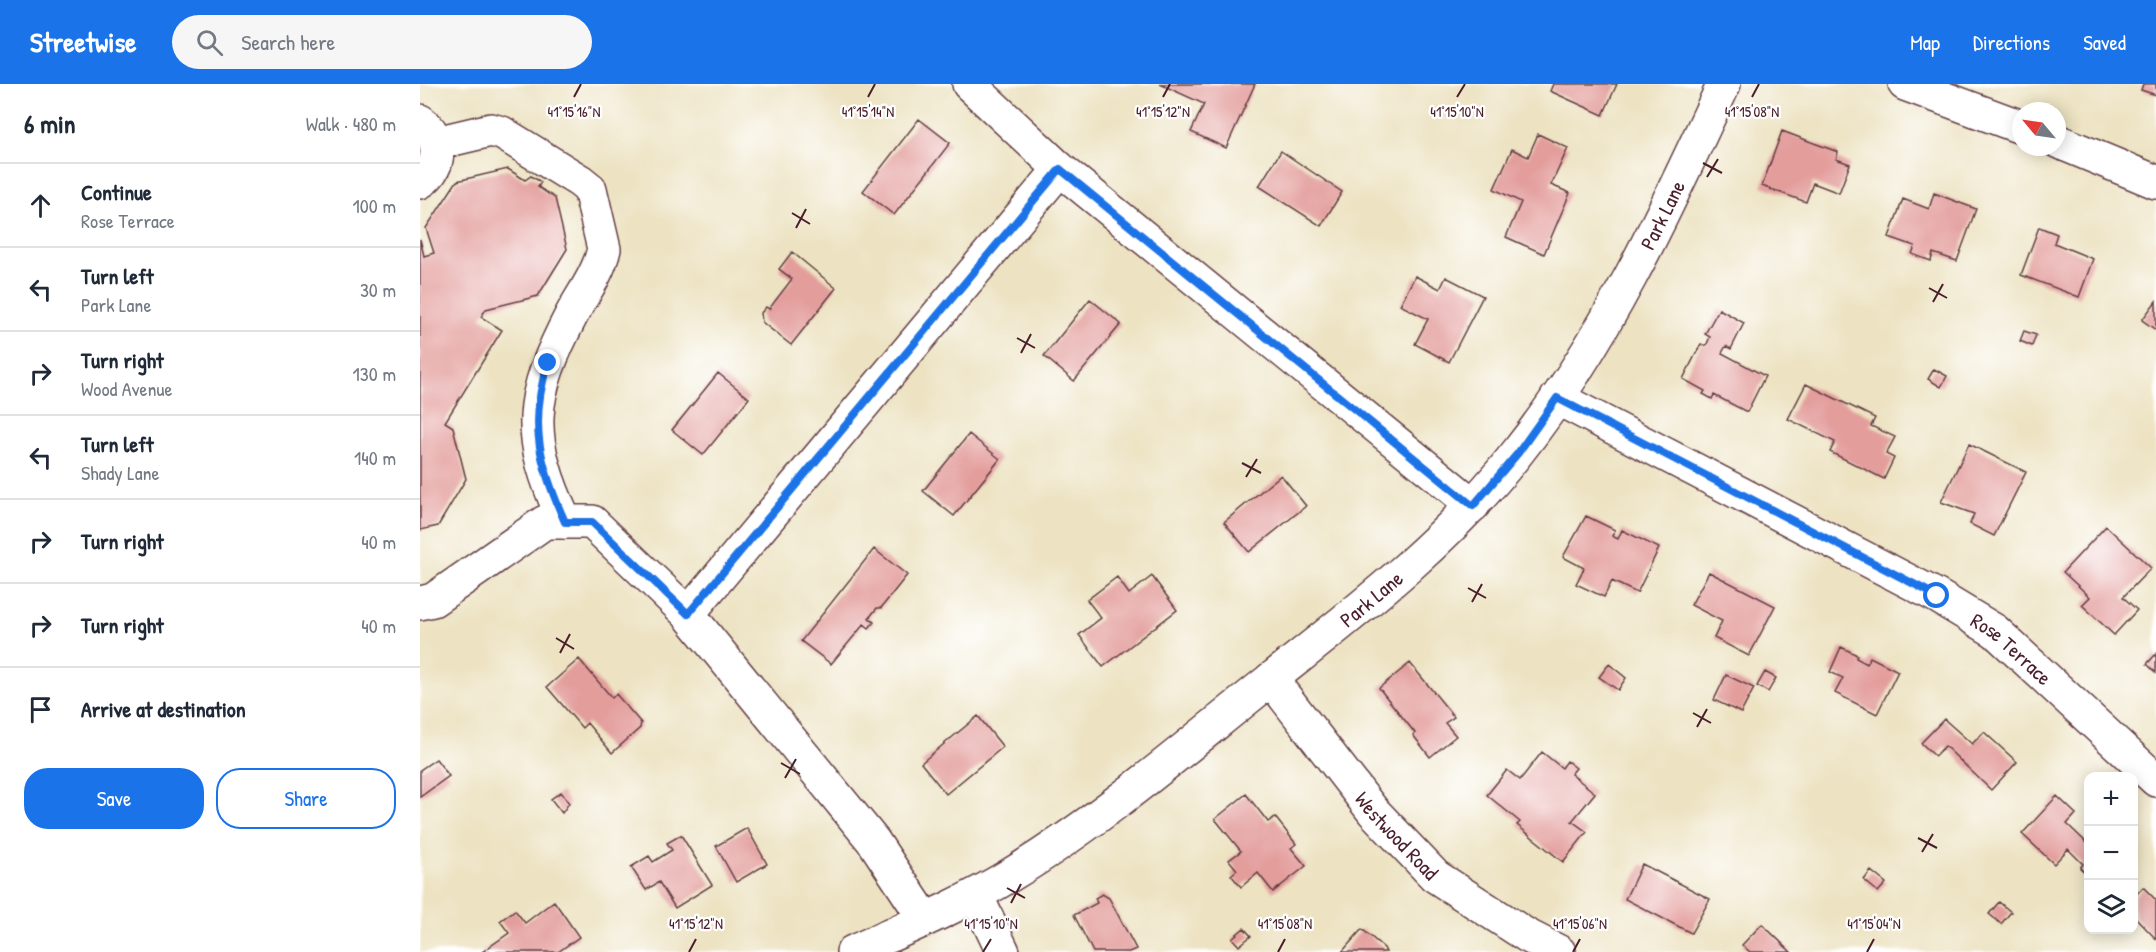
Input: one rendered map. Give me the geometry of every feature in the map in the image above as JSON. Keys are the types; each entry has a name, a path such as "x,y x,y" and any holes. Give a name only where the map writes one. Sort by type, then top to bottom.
{"street":[{"path":"969,84 1060,169 1473,506"},
{"name":"Park Lane","path":"853,952 976,895 1104,814 1370,601 1473,506 1518,453 1610,316 1671,199 1724,84"},
{"path":"1905,84 2012,124"},
{"path":"420,182 433,170 437,159 428,132 491,130 502,133 580,180 590,189 604,249 548,363 541,383 537,413 539,452 548,484 565,522"},
{"path":"2066,145 2156,182"},
{"path":"688,614 1060,169"},
{"name":"Rose Terrace","path":"1557,398 1937,596 1995,632 2156,780"},
{"path":"420,603 433,600 545,522 592,522 688,614 874,842 925,920"},
{"name":"Westwood Road","path":"1271,679 1373,811 1435,876 1526,935 1559,952"},
{"path":"976,895 1004,952"}],"building":[{"path":"1160,84 1255,84 1226,148 1191,132 1204,104"},
{"path":"1553,84 1617,84 1603,115 1550,91"},
{"path":"2143,84 2156,84 2156,95 2141,90"},
{"path":"919,119 950,143 894,215 863,191"},
{"path":"1782,131 1838,152 1836,159 1850,164 1839,193 1813,183 1806,202 1762,186"},
{"path":"1538,134 1568,148 1551,185 1570,193 1544,254 1506,237 1521,202 1494,189 1512,149 1528,157"},
{"path":"1281,151 1342,192 1321,226 1259,186"},
{"path":"508,169 525,180 531,176 541,182 538,187 555,198 567,249 538,296 486,309 481,317 502,330 445,422 453,427 466,479 438,526 420,530 420,239 424,256 434,253 426,228 457,181"},
{"path":"1934,193 1976,209 1957,261 1933,253 1931,261 1912,254 1915,246 1889,237 1903,199 1929,209"},
{"path":"2039,227 2057,234 2054,243 2093,259 2079,297 2021,275"},
{"path":"792,252 836,288 791,345 762,322 761,313 766,307 769,309 792,279 779,269"},
{"path":"1415,276 1440,289 1446,277 1483,296 1449,362 1415,344 1428,319 1400,305"},
{"path":"1090,299 1121,324 1074,381 1044,356"},
{"path":"2156,301 2156,330 2142,320"},
{"path":"1719,309 1744,323 1731,349 1726,346 1722,353 1765,376 1747,412 1714,395 1712,399 1703,394 1705,391 1683,379 1701,344 1706,346 1710,337 1705,334"},
{"path":"2024,331 2036,335 2032,346 2020,341"},
{"path":"1934,369 1947,376 1941,387 1928,379"},
{"path":"718,373 749,398 703,455 672,430"},
{"path":"1806,384 1875,418 1871,426 1895,437 1886,454 1894,458 1884,479 1830,452 1835,442 1788,419"},
{"path":"969,434 1000,459 954,516 923,491"},
{"path":"1969,444 2026,472 1994,536 1970,524 1974,514 1941,502"},
{"path":"1281,475 1306,506 1249,552 1224,522"},
{"path":"1586,516 1615,530 1612,536 1618,539 1622,530 1659,548 1637,593 1612,581 1604,597 1576,584 1584,568 1563,557"},
{"path":"2106,526 2151,568 2123,597 2137,610 2114,635 2082,605 2090,597 2063,572"},
{"path":"874,549 907,575 881,608 877,608 869,618 874,622 869,628 864,624 831,664 801,641"},
{"path":"1709,572 1775,606 1749,656 1714,638 1722,621 1691,605"},
{"path":"1152,576 1177,610 1103,667 1079,635 1101,618 1087,600 1117,577 1129,594"},
{"path":"1841,647 1857,655 1856,658 1867,664 1870,657 1898,671 1877,714 1835,693 1843,678 1830,672"},
{"path":"2156,654 2156,673 2147,664"},
{"path":"579,659 612,698 616,694 641,723 640,728 612,753 587,723 582,728 547,687"},
{"path":"1410,663 1454,717 1445,723 1456,736 1430,757 1413,735 1415,733 1379,688"},
{"path":"1609,664 1626,678 1618,690 1599,677"},
{"path":"1765,672 1776,678 1768,692 1757,686"},
{"path":"1726,675 1754,688 1741,713 1714,700"},
{"path":"978,716 1003,747 946,794 921,763"},
{"path":"1944,719 1972,744 1984,732 2017,762 1991,790 1945,746 1935,756 1921,743"},
{"path":"1542,752 1562,768 1567,761 1576,768 1571,774 1595,793 1572,821 1587,832 1563,862 1517,825 1520,822 1487,795 1507,770 1520,780"},
{"path":"436,759 449,776 420,797 420,770"},
{"path":"561,792 569,803 562,813 551,799"},
{"path":"1246,794 1268,822 1275,817 1296,844 1291,848 1306,866 1273,892 1258,873 1241,887 1231,875 1237,870 1229,860 1241,851 1215,819"},
{"path":"2057,796 2076,814 2067,824 2084,840 2084,872 2080,868 2083,864 2068,849 2054,864 2022,834"},
{"path":"747,828 767,864 736,882 716,846"},
{"path":"681,835 712,885 675,908 659,882 646,890 631,867 649,856 653,862 672,850 667,843"},
{"path":"1642,864 1710,899 1691,933 1625,899"},
{"path":"1871,871 1886,883 1878,892 1864,880"},
{"path":"2143,887 2156,900 2156,939 2138,920 2138,893"},
{"path":"1102,894 1109,898 1136,949 1129,952 1093,952 1074,915 1097,903 1095,898"},
{"path":"554,901 579,937 558,952 482,952 509,933 500,921 515,910 525,923"},
{"path":"1999,902 2011,912 2001,924 1989,914"},
{"path":"1762,924 1791,952 1750,952 1742,945"},
{"path":"1244,928 1251,936 1239,946 1232,938"},
{"path":"1362,929 1384,948 1386,952 1342,952"}],"route":[{"path":"548,363 541,383 537,413 539,452 548,484 565,522 592,522 688,614 1060,169 1473,506 1518,453 1557,398 1937,596"}]}
